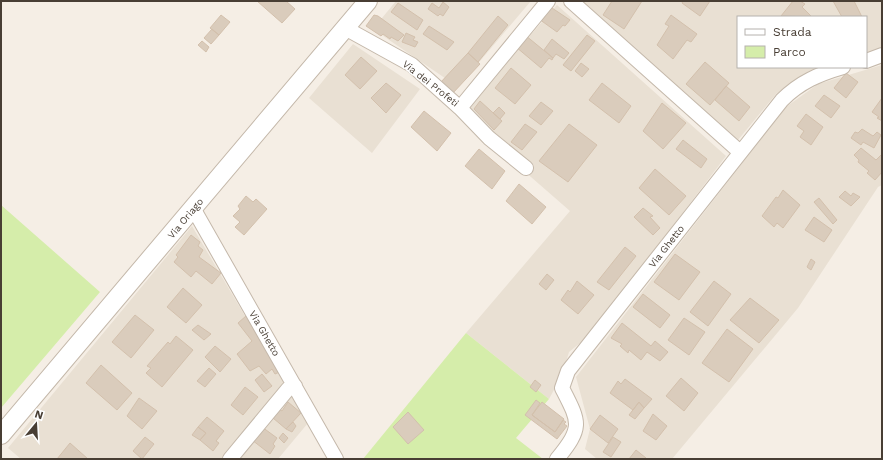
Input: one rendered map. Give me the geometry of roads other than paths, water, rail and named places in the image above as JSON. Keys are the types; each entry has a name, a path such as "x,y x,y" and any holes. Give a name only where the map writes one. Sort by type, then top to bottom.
{"street":[{"name":"Via Oriago","path":"1,435 368,1"},
{"name":"Via dei Profeti","path":"345,28 412,65 460,108 548,1"},
{"path":"571,1 740,152"},
{"path":"867,61 882,55"},
{"name":"Via Ghetto","path":"557,459 573,439 576,426 575,410 562,388 568,371 740,152 790,92 816,75 840,68"},
{"path":"460,108 489,138 526,168"},
{"name":"Via Ghetto","path":"194,208 336,459"},
{"path":"230,459 288,389 295,386"}]}
